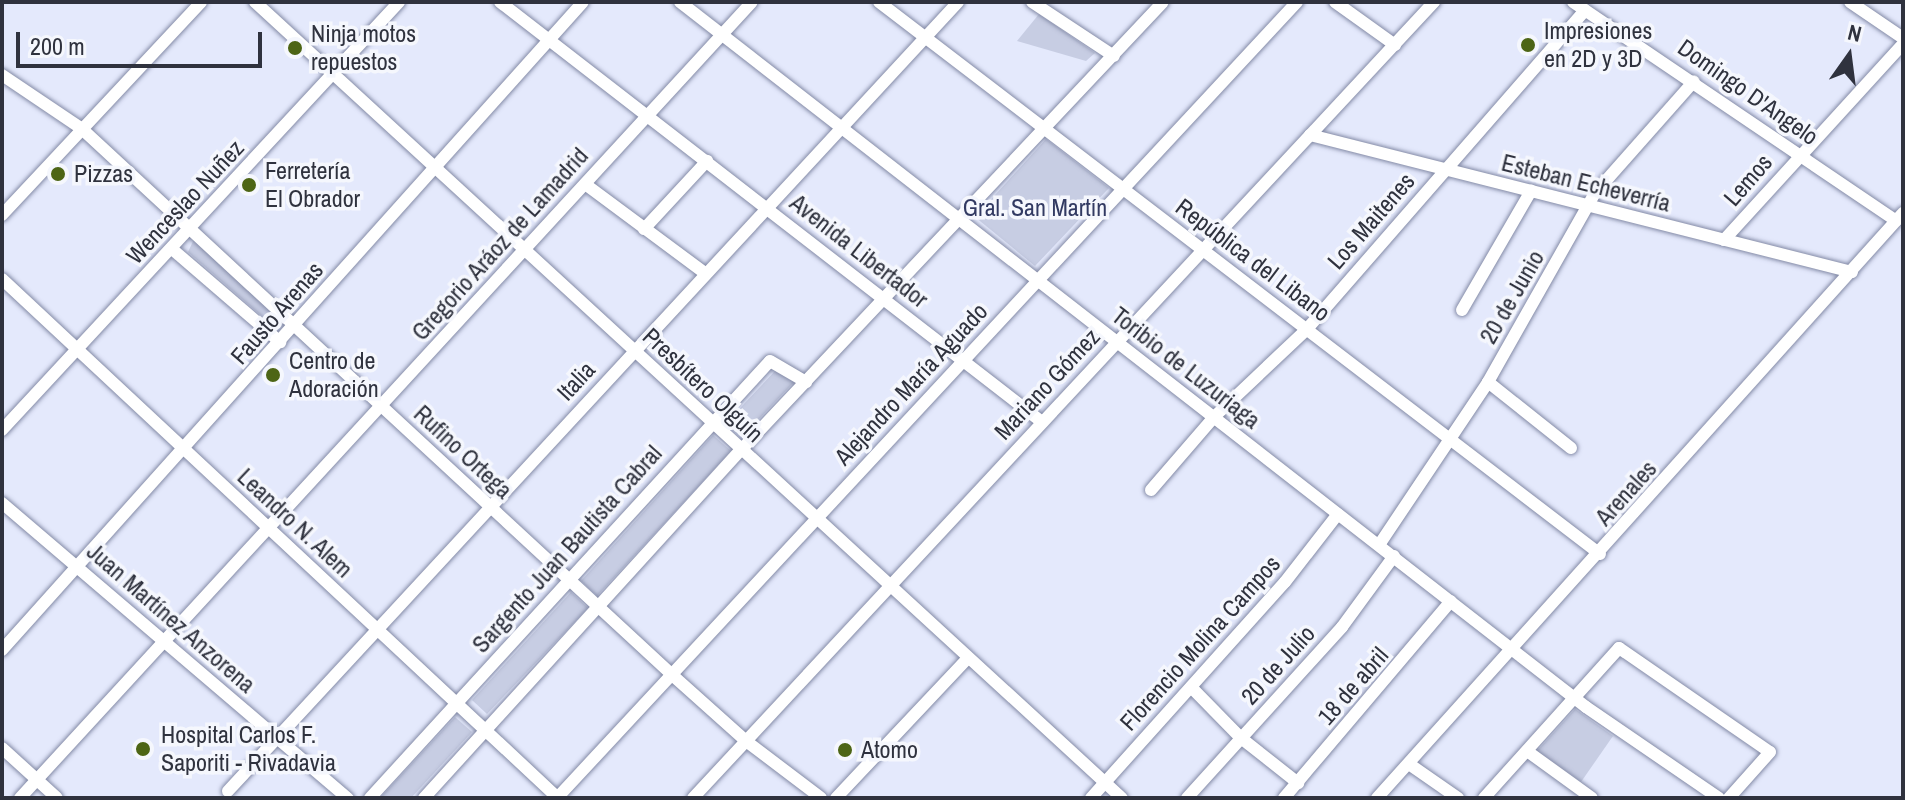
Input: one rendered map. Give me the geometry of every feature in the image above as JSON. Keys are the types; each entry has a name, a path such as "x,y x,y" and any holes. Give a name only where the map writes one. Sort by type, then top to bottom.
{"street":[{"path":"2,215 201,2"},
{"name":"Presbítero Olguín","path":"255,2 888,587 1122,798"},
{"name":"Wenceslao Nuñez","path":"2,430 399,2"},
{"name":"Avenida Libertador","path":"500,2 1042,422"},
{"name":"Fausto Arenas","path":"2,650 184,451 546,38 583,2"},
{"name":"Toribio de Luzuriaga","path":"680,2 1576,697 1719,798"},
{"name":"Gregorio Aráoz de Lamadrid","path":"20,798 752,2"},
{"name":"República del Libano","path":"879,2 928,35 1202,249 1453,437 1600,554"},
{"name":"Italia","path":"228,791 958,2"},
{"path":"424,798 741,450 1163,2"},
{"name":"Alejandro María Aguado","path":"557,798 1297,2"},
{"path":"1335,2 1395,45"},
{"name":"Mariano Gómez","path":"693,798 1434,2"},
{"name":"Domingo D'Angelo","path":"1573,2 1694,81 1799,155 1900,217"},
{"path":"1850,2 1903,41"},
{"path":"1042,4 1114,56"},
{"name":"Los Maitenes","path":"1151,490 1214,417 1307,329 1585,10"},
{"name":"Lemos","path":"1724,240 1903,41"},
{"name":"Rufino Ortega","path":"2,75 82,129 670,673 746,741 821,798"},
{"name":"20 de Junio","path":"1379,545 1488,382 1591,206 1595,193 1694,81"},
{"name":"Esteban Echeverría","path":"1310,135 1852,272"},
{"path":"644,229 707,161"},
{"path":"585,184 705,273"},
{"path":"1462,310 1531,191"},
{"name":"Arenales","path":"1377,798 1600,554 1900,217"},
{"path":"172,249 280,342"},
{"name":"Leandro N. Alem","path":"2,279 557,798"},
{"name":"Sargento Juan Bautista Cabral","path":"370,798 770,361 806,382"},
{"path":"1488,382 1571,448"},
{"name":"Juan Martínez Anzorena","path":"2,503 348,798"},
{"name":"Florencio Molina Campos","path":"1091,798 1191,687 1338,514"},
{"name":"20 de Julio","path":"1187,798 1342,627 1394,556"},
{"name":"18 de abril","path":"1284,798 1451,601"},
{"path":"1484,798 1619,648 1770,752 1729,798"},
{"path":"836,798 967,659"},
{"path":"1191,687 1241,738 1298,783"},
{"path":"2,748 57,798"},
{"path":"1527,751 1592,798"},
{"path":"1409,764 1458,798"}],"green space":[{"path":"1039,14 1095,53 1086,61 1017,41"},
{"name":"Gral. San Martín","path":"1046,139 1109,188 1035,266 975,217"},
{"path":"196,235 287,322 279,331 188,252"},
{"path":"775,371 794,382 741,438 725,424"},
{"path":"713,435 731,451 597,596 581,581"},
{"path":"571,592 588,608 487,714 472,700"},
{"path":"1575,709 1613,736 1581,782 1537,751"},
{"path":"455,717 472,732 411,798 380,798"}],"place":[{"name":"Impresiones en 2D y 3D","path":"1528,45"},
{"name":"Ninja motos repuestos","path":"295,48"},
{"name":"Pizzas","path":"58,174"},
{"name":"Ferretería El Obrador","path":"249,185"},
{"name":"Centro de Adoración","path":"273,375"},
{"name":"Hospital Carlos F. Saporiti - Rivadavia","path":"143,749"},
{"name":"Atomo","path":"845,750"}]}
